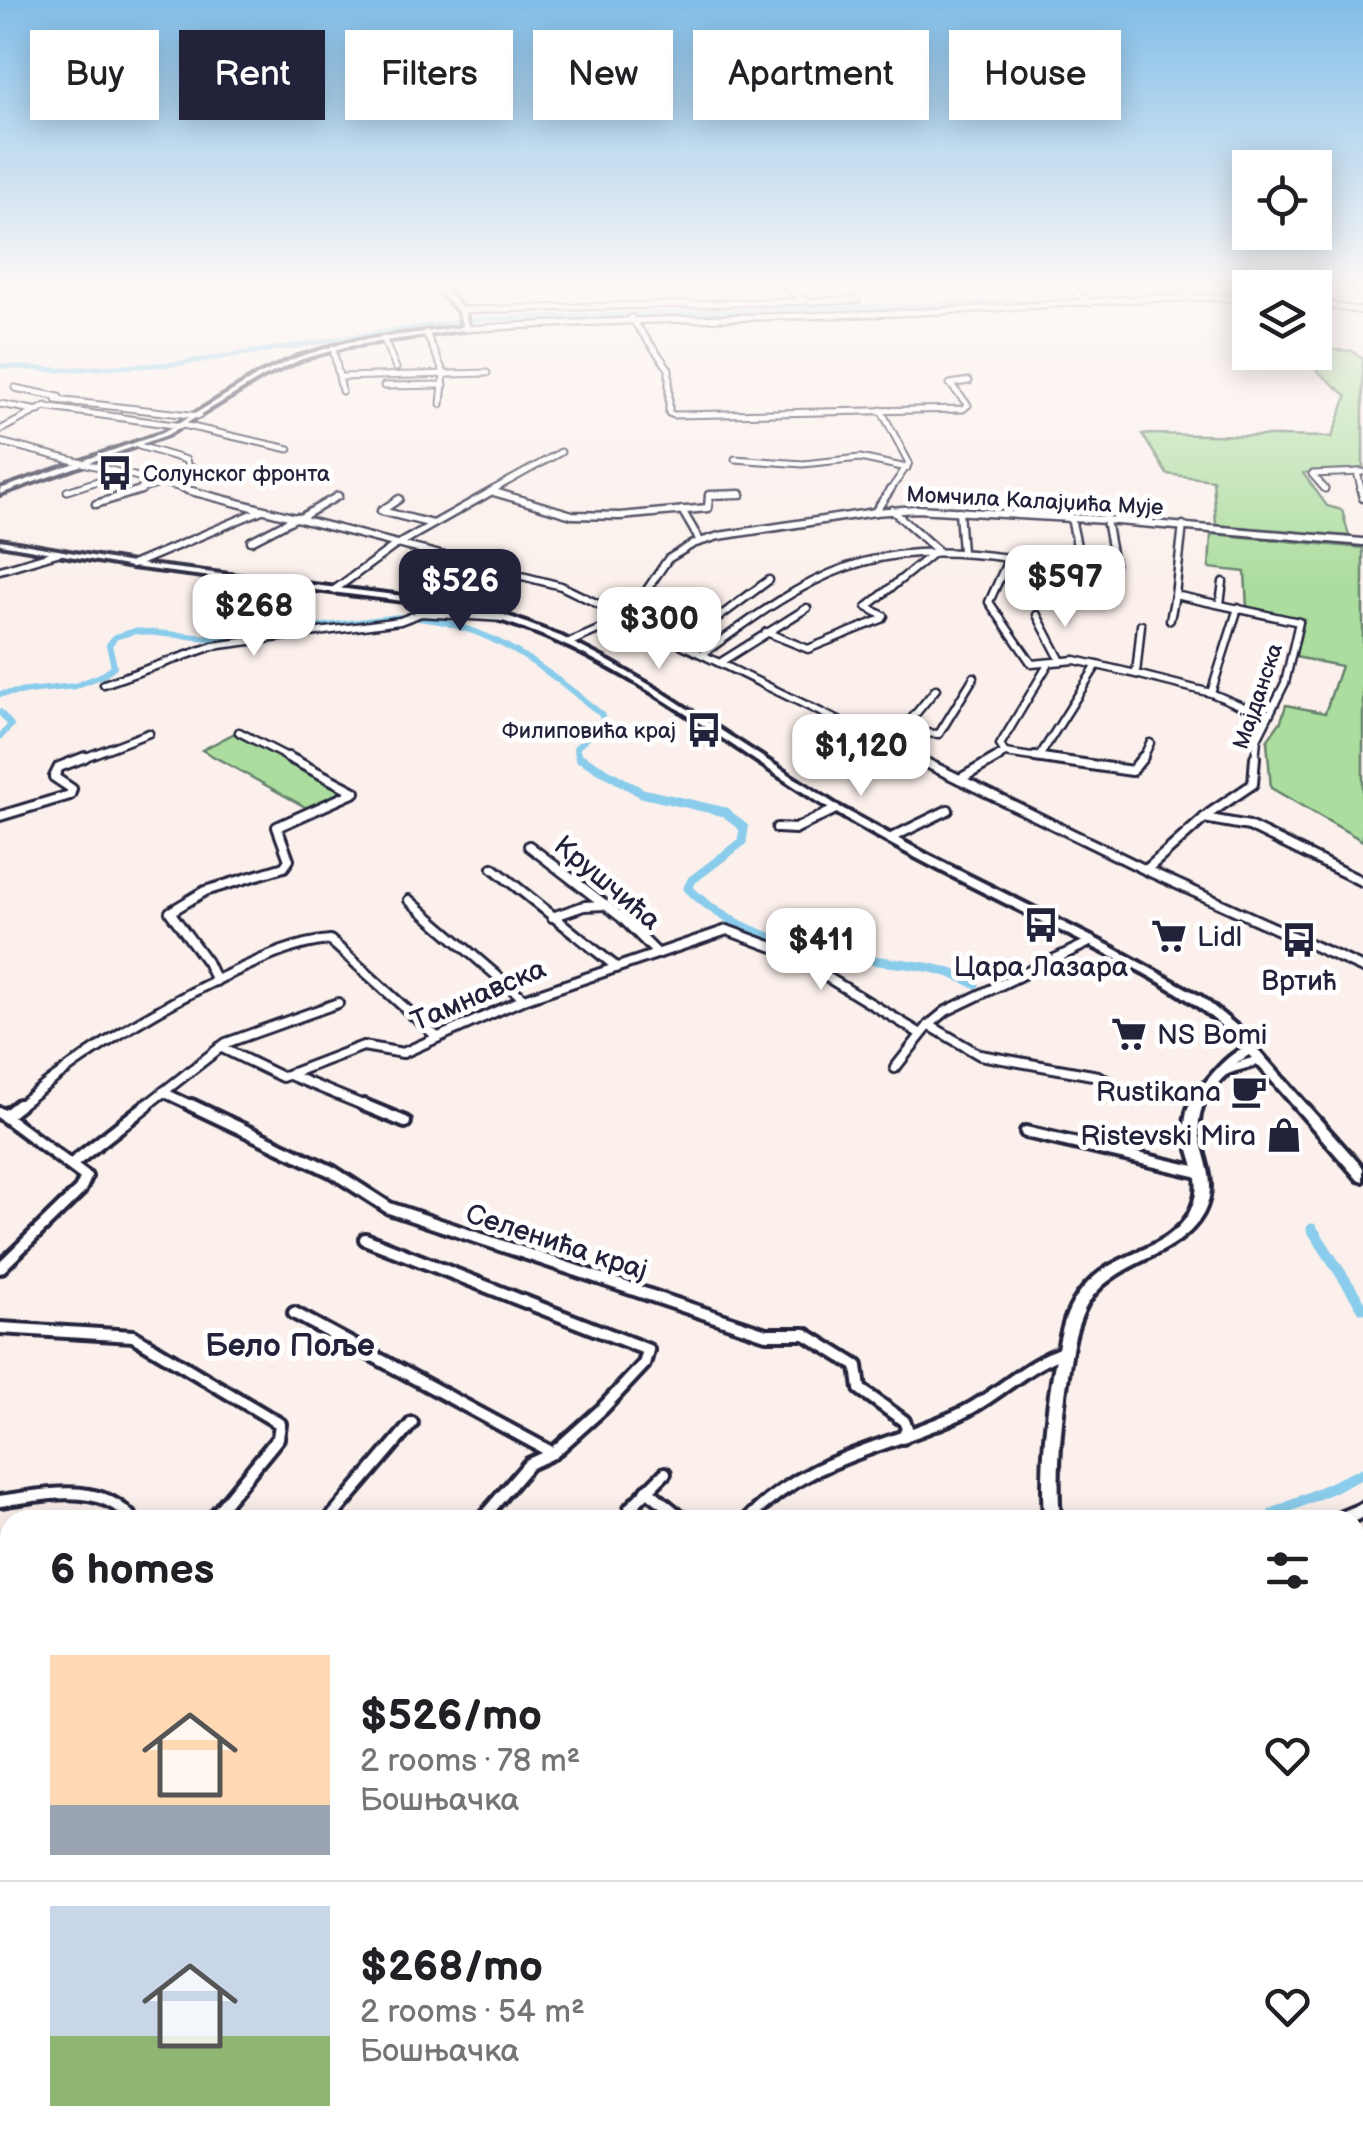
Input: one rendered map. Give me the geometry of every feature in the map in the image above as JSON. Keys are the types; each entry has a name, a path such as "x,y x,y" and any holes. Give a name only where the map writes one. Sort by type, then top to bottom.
{"main road":[{"path":"0,492 139,446 247,386"},
{"path":"0,542 132,566 432,601 506,617 568,643 631,678 836,809 1198,1000 1256,1055 1363,1177"},
{"path":"1052,1510 1050,1478 1066,1351 1076,1312 1098,1282 1173,1241 1193,1220 1203,1196 1203,1173 1190,1116 1196,1098 1222,1072 1256,1055"}],"street":[{"path":"341,386 342,391"},
{"path":"441,404 444,386"},
{"path":"670,386 671,415 968,406 952,386"},
{"path":"15,388 58,397 56,400"},
{"path":"0,430 56,400 199,416"},
{"path":"0,404 182,425 289,449"},
{"path":"875,512 909,463 882,410"},
{"path":"0,442 550,582 684,643 1146,870 1363,968"},
{"path":"139,446 186,460 188,467 229,476"},
{"path":"334,590 400,543 560,452"},
{"path":"734,459 808,464 866,458 907,468"},
{"path":"1324,489 1312,474 1360,472 1363,498"},
{"path":"66,492 121,473"},
{"path":"96,504 162,483"},
{"path":"494,492 566,515 620,516 710,507 710,495 742,494"},
{"path":"250,541 338,496"},
{"path":"399,500 381,511 432,524"},
{"path":"132,566 264,509"},
{"path":"682,510 700,541"},
{"path":"892,510 937,550"},
{"name":"Момчила Калајџића Мује","path":"628,618 668,559 700,541 892,510 1183,525 1363,542"},
{"path":"959,511 962,552"},
{"path":"1071,518 1080,560"},
{"path":"1106,520 1114,564"},
{"path":"1170,620 1183,525"},
{"path":"766,632 806,650 882,619 884,616 868,607 937,550"},
{"path":"704,653 773,604 842,564 896,551 962,552 1009,558 989,604 1030,663 1061,660 1097,664 1211,693 1268,718"},
{"path":"0,570 57,553"},
{"path":"684,643 769,580"},
{"path":"1220,604 1223,582"},
{"name":"Мајданска","path":"1146,870 1204,818 1253,784 1257,739 1285,683 1298,622 1175,595"},
{"path":"722,662 807,608"},
{"path":"1211,693 1238,608"},
{"path":"104,684 222,644 400,620 415,613 506,617"},
{"path":"1037,616 1061,660"},
{"path":"568,643 628,618"},
{"path":"1136,674 1141,625"},
{"path":"1005,753 1000,745 1049,663"},
{"path":"1038,757 1097,664"},
{"path":"903,732 939,734 974,677"},
{"path":"890,745 936,690"},
{"path":"216,981 209,964 176,923 170,912 172,907 190,897 284,867 289,860 277,826 355,792 239,732"},
{"path":"0,816 70,795 72,789 54,777 59,767 148,733"},
{"path":"960,779 1005,753 1132,771 1150,743"},
{"path":"778,828 795,829 836,809"},
{"path":"891,838 948,810"},
{"path":"1204,818 1249,826 1363,882"},
{"name":"Крушчића","path":"528,846 605,904 658,954"},
{"path":"493,868 615,966"},
{"path":"409,900 524,999"},
{"path":"552,918 584,906 605,904"},
{"name":"Тамнавска","path":"292,1076 356,1048 395,1054 524,999 712,932 738,931 827,974 922,1034"},
{"path":"0,1268 84,1186 86,1177 2,1114 97,1045 216,981 324,938 437,1036"},
{"path":"895,1068 929,1025 962,1001 1033,972 1090,942"},
{"path":"73,1164 220,1047 338,1002"},
{"path":"929,1025 980,1054 1098,1076 1119,1088"},
{"path":"220,1047 274,1075 292,1076 405,1122"},
{"name":"Селенића крај","path":"163,1092 333,1172 389,1208 766,1334 798,1333 814,1338 858,1366 860,1389 904,1421 902,1438"},
{"path":"1026,1132 1203,1173"},
{"path":"366,1239 646,1347 650,1354 602,1409 552,1453 529,1464 490,1510"},
{"path":"294,1313 552,1453"},
{"path":"0,1328 133,1336 280,1424 278,1438 219,1510"},
{"path":"756,1510 766,1498 797,1478 988,1401 1053,1354 1066,1351"},
{"path":"337,1510 412,1422"},
{"path":"630,1508 665,1472"},
{"path":"647,1490 672,1510"},
{"path":"0,1501 103,1497 121,1503 126,1510"}],"green space":[{"path":"1336,386 1363,386 1363,468 1303,473 1327,506 1342,510 1349,536 1216,525 1213,480 1167,474 1142,434 1332,437 1347,396"},
{"path":"1211,534 1363,548 1363,841 1271,788 1267,741 1281,721 1286,705 1325,713 1341,666 1295,657 1304,619 1247,608 1245,572 1209,568"},
{"path":"235,733 298,763 347,794 307,808 202,750"}],"waterway":[{"path":"0,694 75,686 103,675 114,666 109,645 115,637 135,631 219,639 399,617"},
{"path":"410,617 464,628 513,650 601,714 604,722 576,748 579,757"},
{"path":"0,712 11,725 0,737"},
{"path":"579,757 642,793 725,812 744,828 742,842 692,880 688,888 727,918 798,946 937,969 975,984"},
{"path":"1312,1229 1363,1308"},
{"path":"1282,1510 1363,1473"}],"place":[{"name":"Солунског фронта","path":"115,473"},
{"name":"Филиповића крај","path":"704,730"},
{"name":"Цара Лазара","path":"1041,925"},
{"name":"Lidl","path":"1169,936"},
{"name":"Вртић","path":"1299,940"},
{"name":"NS Bomi","path":"1129,1034"},
{"name":"Rustikana","path":"1249,1091"},
{"name":"Ristevski Mira","path":"1284,1135"}],"district":[{"name":"Бело Поље","path":"290,1345"}]}
